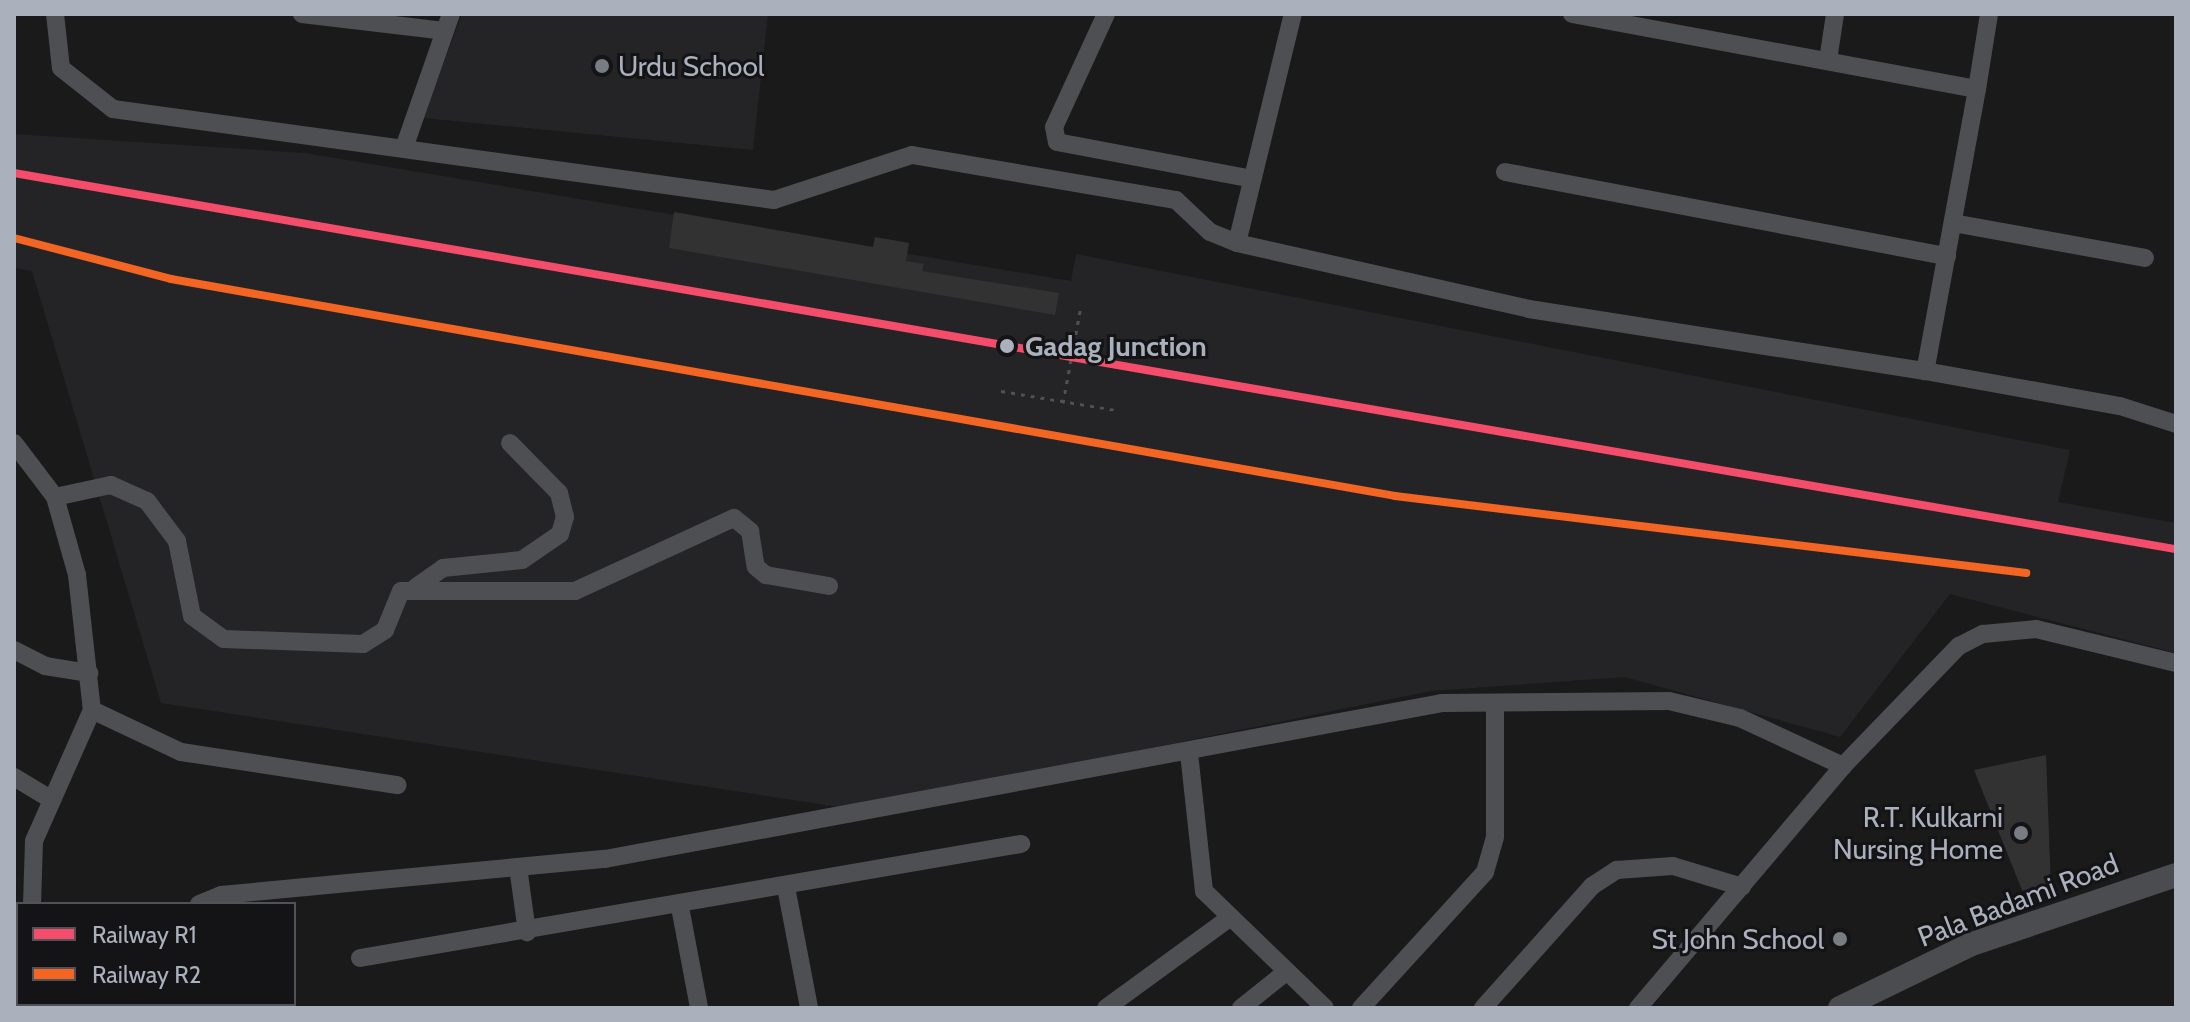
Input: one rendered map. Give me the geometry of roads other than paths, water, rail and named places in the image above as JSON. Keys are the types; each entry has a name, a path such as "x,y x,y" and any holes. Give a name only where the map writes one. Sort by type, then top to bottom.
{"main road":[{"name":"Pala Badami Road","path":"1840,1008 1972,944 2176,875"}],"street":[{"path":"55,14 61,68 113,109 774,200 912,155 1176,200 1210,232 1237,243 1529,309 1925,371 2120,406 2176,424"},
{"path":"302,14 448,22 404,148"},
{"path":"1106,14 1054,127 1057,142 1252,179"},
{"path":"1237,243 1293,14"},
{"path":"1828,60 1835,14"},
{"path":"1925,371 1989,14"},
{"path":"1583,15 1977,89"},
{"path":"1505,172 1947,256"},
{"path":"1953,223 2145,258"},
{"path":"55,497 111,485 147,501 177,541 192,616 224,639 377,640 392,602 443,568 522,560 560,534 565,517 559,493 510,443"},
{"path":"14,444 55,497 77,575 92,710 52,800 21,856 32,902"},
{"path":"416,587 575,591 734,518 750,531 756,567 766,575 829,586"},
{"path":"1638,1008 1843,766 1948,657 1983,634 2036,629 2176,663"},
{"path":"14,650 45,666 89,673"},
{"path":"221,899 620,857 1189,753 1442,703 1669,701 1740,718 1843,766"},
{"path":"1361,1008 1485,872 1495,836 1495,703"},
{"path":"92,710 181,752 397,785"},
{"path":"1189,753 1198,870 1204,891 1228,919 1325,1008"},
{"path":"14,777 52,800"},
{"path":"360,958 680,907 1021,844"},
{"path":"1483,1008 1592,886 1617,870 1673,866 1742,887"},
{"path":"518,867 527,932"},
{"path":"786,887 809,1008"},
{"path":"680,907 699,1008"},
{"path":"1106,1008 1228,919"},
{"path":"1241,1008 1286,972"}],"rail line":[{"name":"R1","path":"14,173 2176,549"},
{"name":"R2","path":"14,238 171,279 1395,496 2026,573"}],"place":[{"name":"Urdu School","path":"602,66"},
{"name":"Gadag Junction","path":"1007,346"},
{"name":"R.T. Kulkarni Nursing Home","path":"2021,833"},
{"name":"St John School","path":"1840,939"}]}
